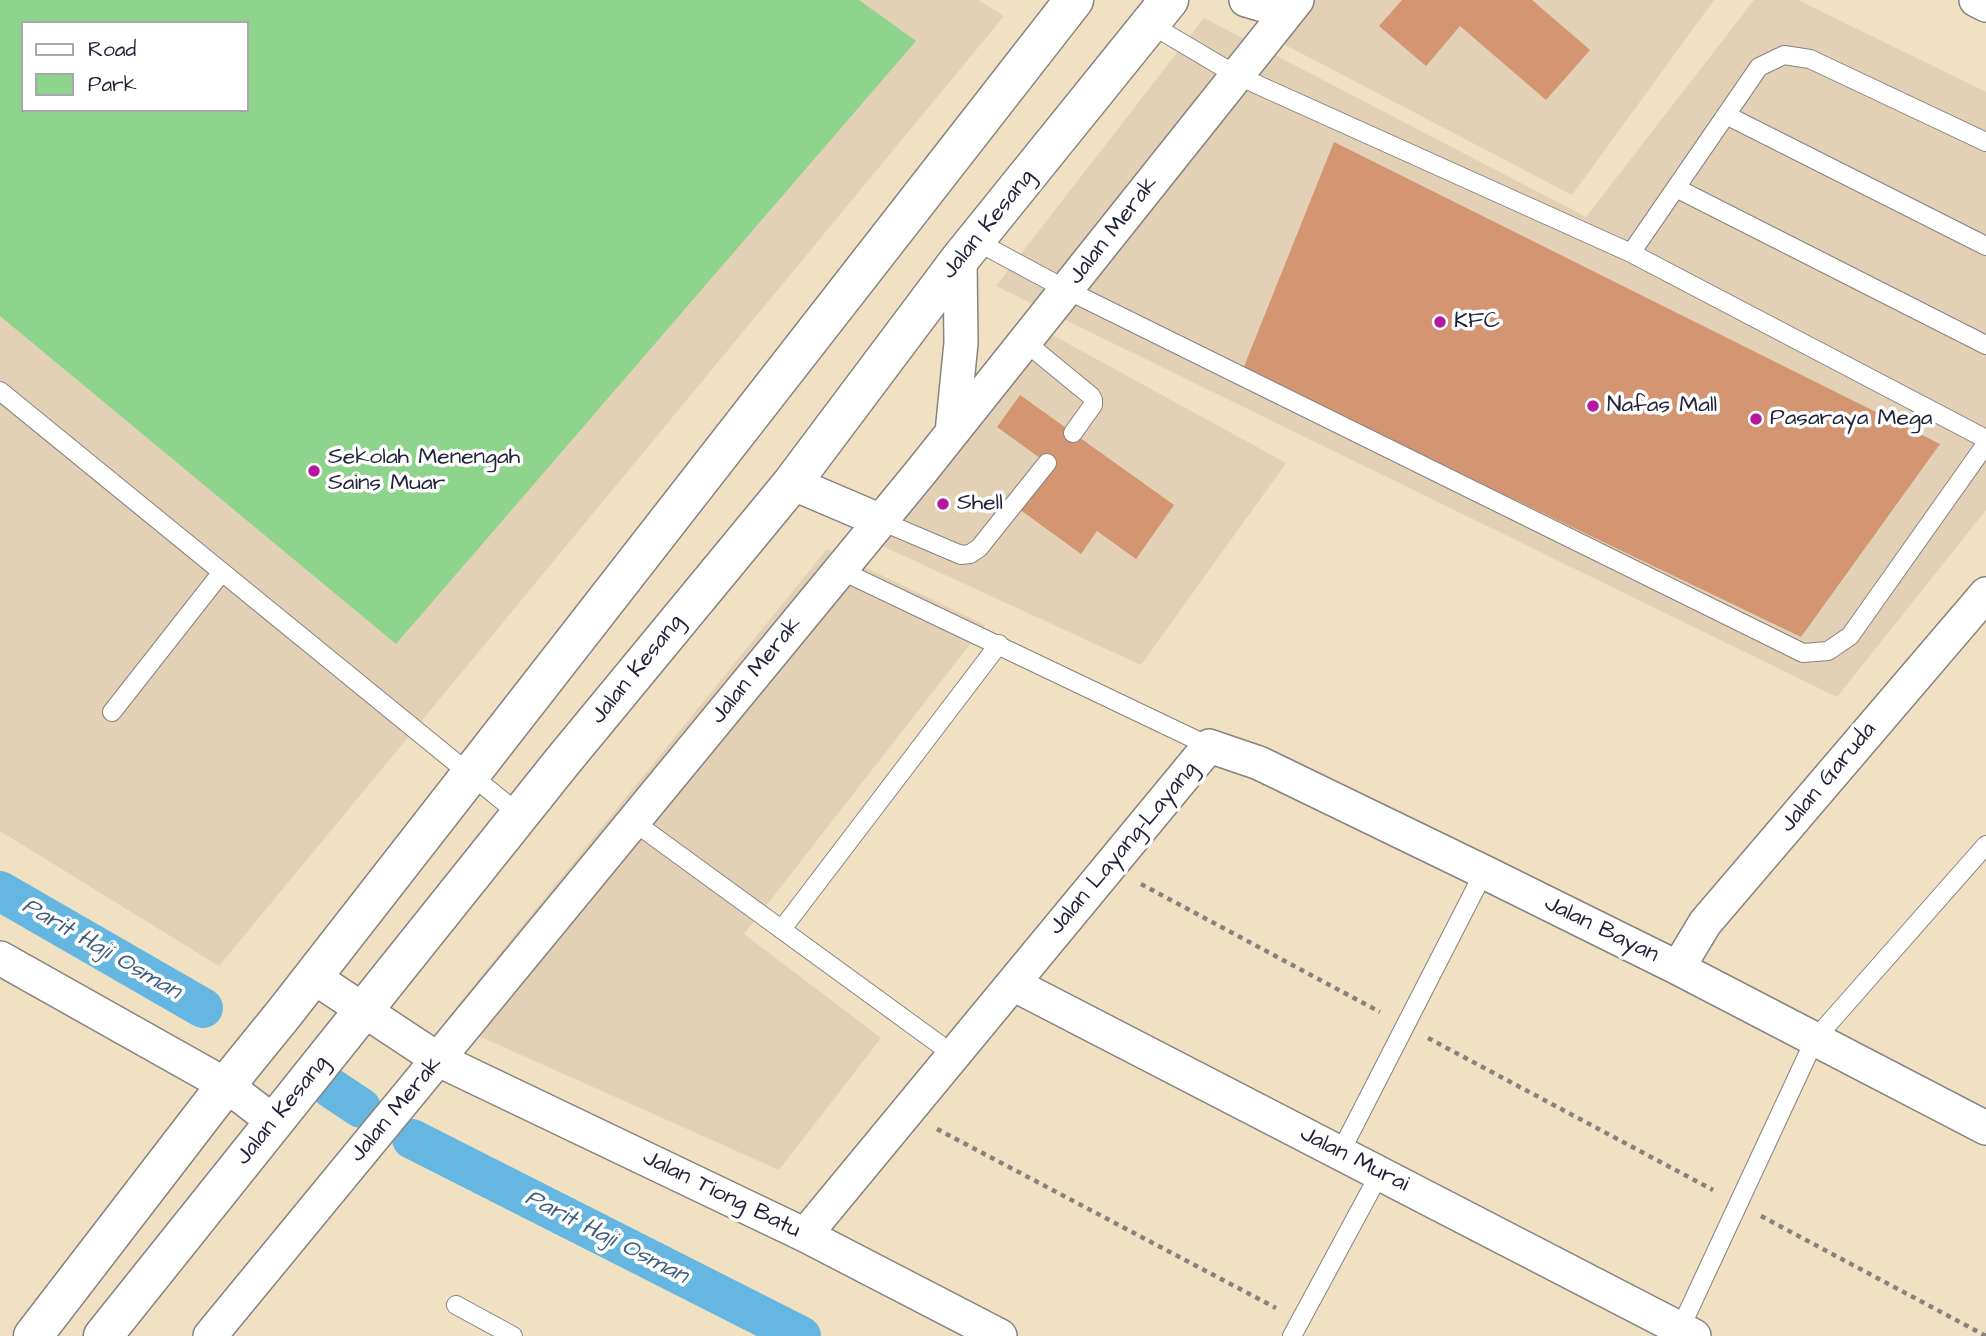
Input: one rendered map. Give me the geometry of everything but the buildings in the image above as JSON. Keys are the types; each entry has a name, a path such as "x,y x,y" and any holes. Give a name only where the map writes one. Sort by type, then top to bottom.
{"main road":[{"path":"33,1336 210,1076 312,976 1074,0"},
{"name":"Jalan Kesang","path":"103,1336 520,815 792,483 968,250 1159,12"}],"street":[{"path":"1246,0 1292,6"},
{"path":"1976,0 1986,5"},
{"name":"Jalan Merak","path":"210,1336 881,521 1292,6"},
{"path":"952,433 968,250"},
{"path":"792,483 881,521"},
{"name":"Jalan Garuda","path":"1678,968 1705,923 1986,594"},
{"name":"Jalan Bayan","path":"1209,746 1284,775 1484,872 1985,1125"},
{"name":"Jalan Layang-Layang","path":"805,1235 1209,746"},
{"path":"0,958 210,1076 274,1122"},
{"name":"Jalan Tiong Batu","path":"312,976 439,1060 805,1235 1000,1336"},
{"name":"Jalan Murai","path":"1013,984 1687,1332"}],"lane":[{"path":"968,250 1067,290 1803,653 1828,651 1850,636 1986,442 1631,253 1236,75 1159,12"},
{"path":"1631,253 1759,67 1784,55 1810,59 1986,142"},
{"path":"1726,115 1986,246"},
{"path":"1676,188 1986,345"},
{"path":"1024,341 1091,396 1093,405 1073,433"},
{"path":"0,391 520,815"},
{"path":"881,521 961,555 970,554 979,548 1046,463"},
{"name":"Jalan Layang-Layang","path":"840,570 1209,746"},
{"path":"112,712 222,572"},
{"path":"782,929 999,644"},
{"path":"634,822 954,1055"},
{"path":"1687,1332 1739,1204 1815,1039 1986,845"},
{"path":"1340,1153 1484,872"},
{"path":"1296,1328 1380,1173"},
{"path":"456,1305 513,1336"}],"path":[{"path":"1109,868 1986,1336"},
{"path":"906,1113 1296,1328"}],"shaded area":[{"name":"Sekolah Menengah Sains Muar","path":"0,0 978,0 1004,16 219,966 0,831"},
{"path":"1278,0 1714,0 1572,195 1255,29"},
{"path":"1754,0 1798,0 1986,92 1986,510 1837,697 996,286 1204,18 1586,217"},
{"path":"1025,320 1286,463 1141,665 854,533"},
{"path":"827,549 985,625 744,934 881,1038 779,1170 445,1021"}],"green space":[{"name":"Sekolah Menengah Sains Muar","path":"0,0 859,0 916,41 396,644 0,316"}],"waterway":[{"name":"Parit Haji Osman","path":"0,891 203,1008"},
{"name":"Parit Haji Osman","path":"331,1088 361,1108"},
{"name":"Parit Haji Osman","path":"412,1139 801,1336"}],"place":[{"name":"KFC","path":"1440,322"},
{"name":"Nafas Mall","path":"1593,406"},
{"name":"Pasaraya Mega","path":"1756,419"},
{"name":"Sekolah Menengah Sains Muar","path":"314,471"},
{"name":"Shell","path":"943,504"}]}
